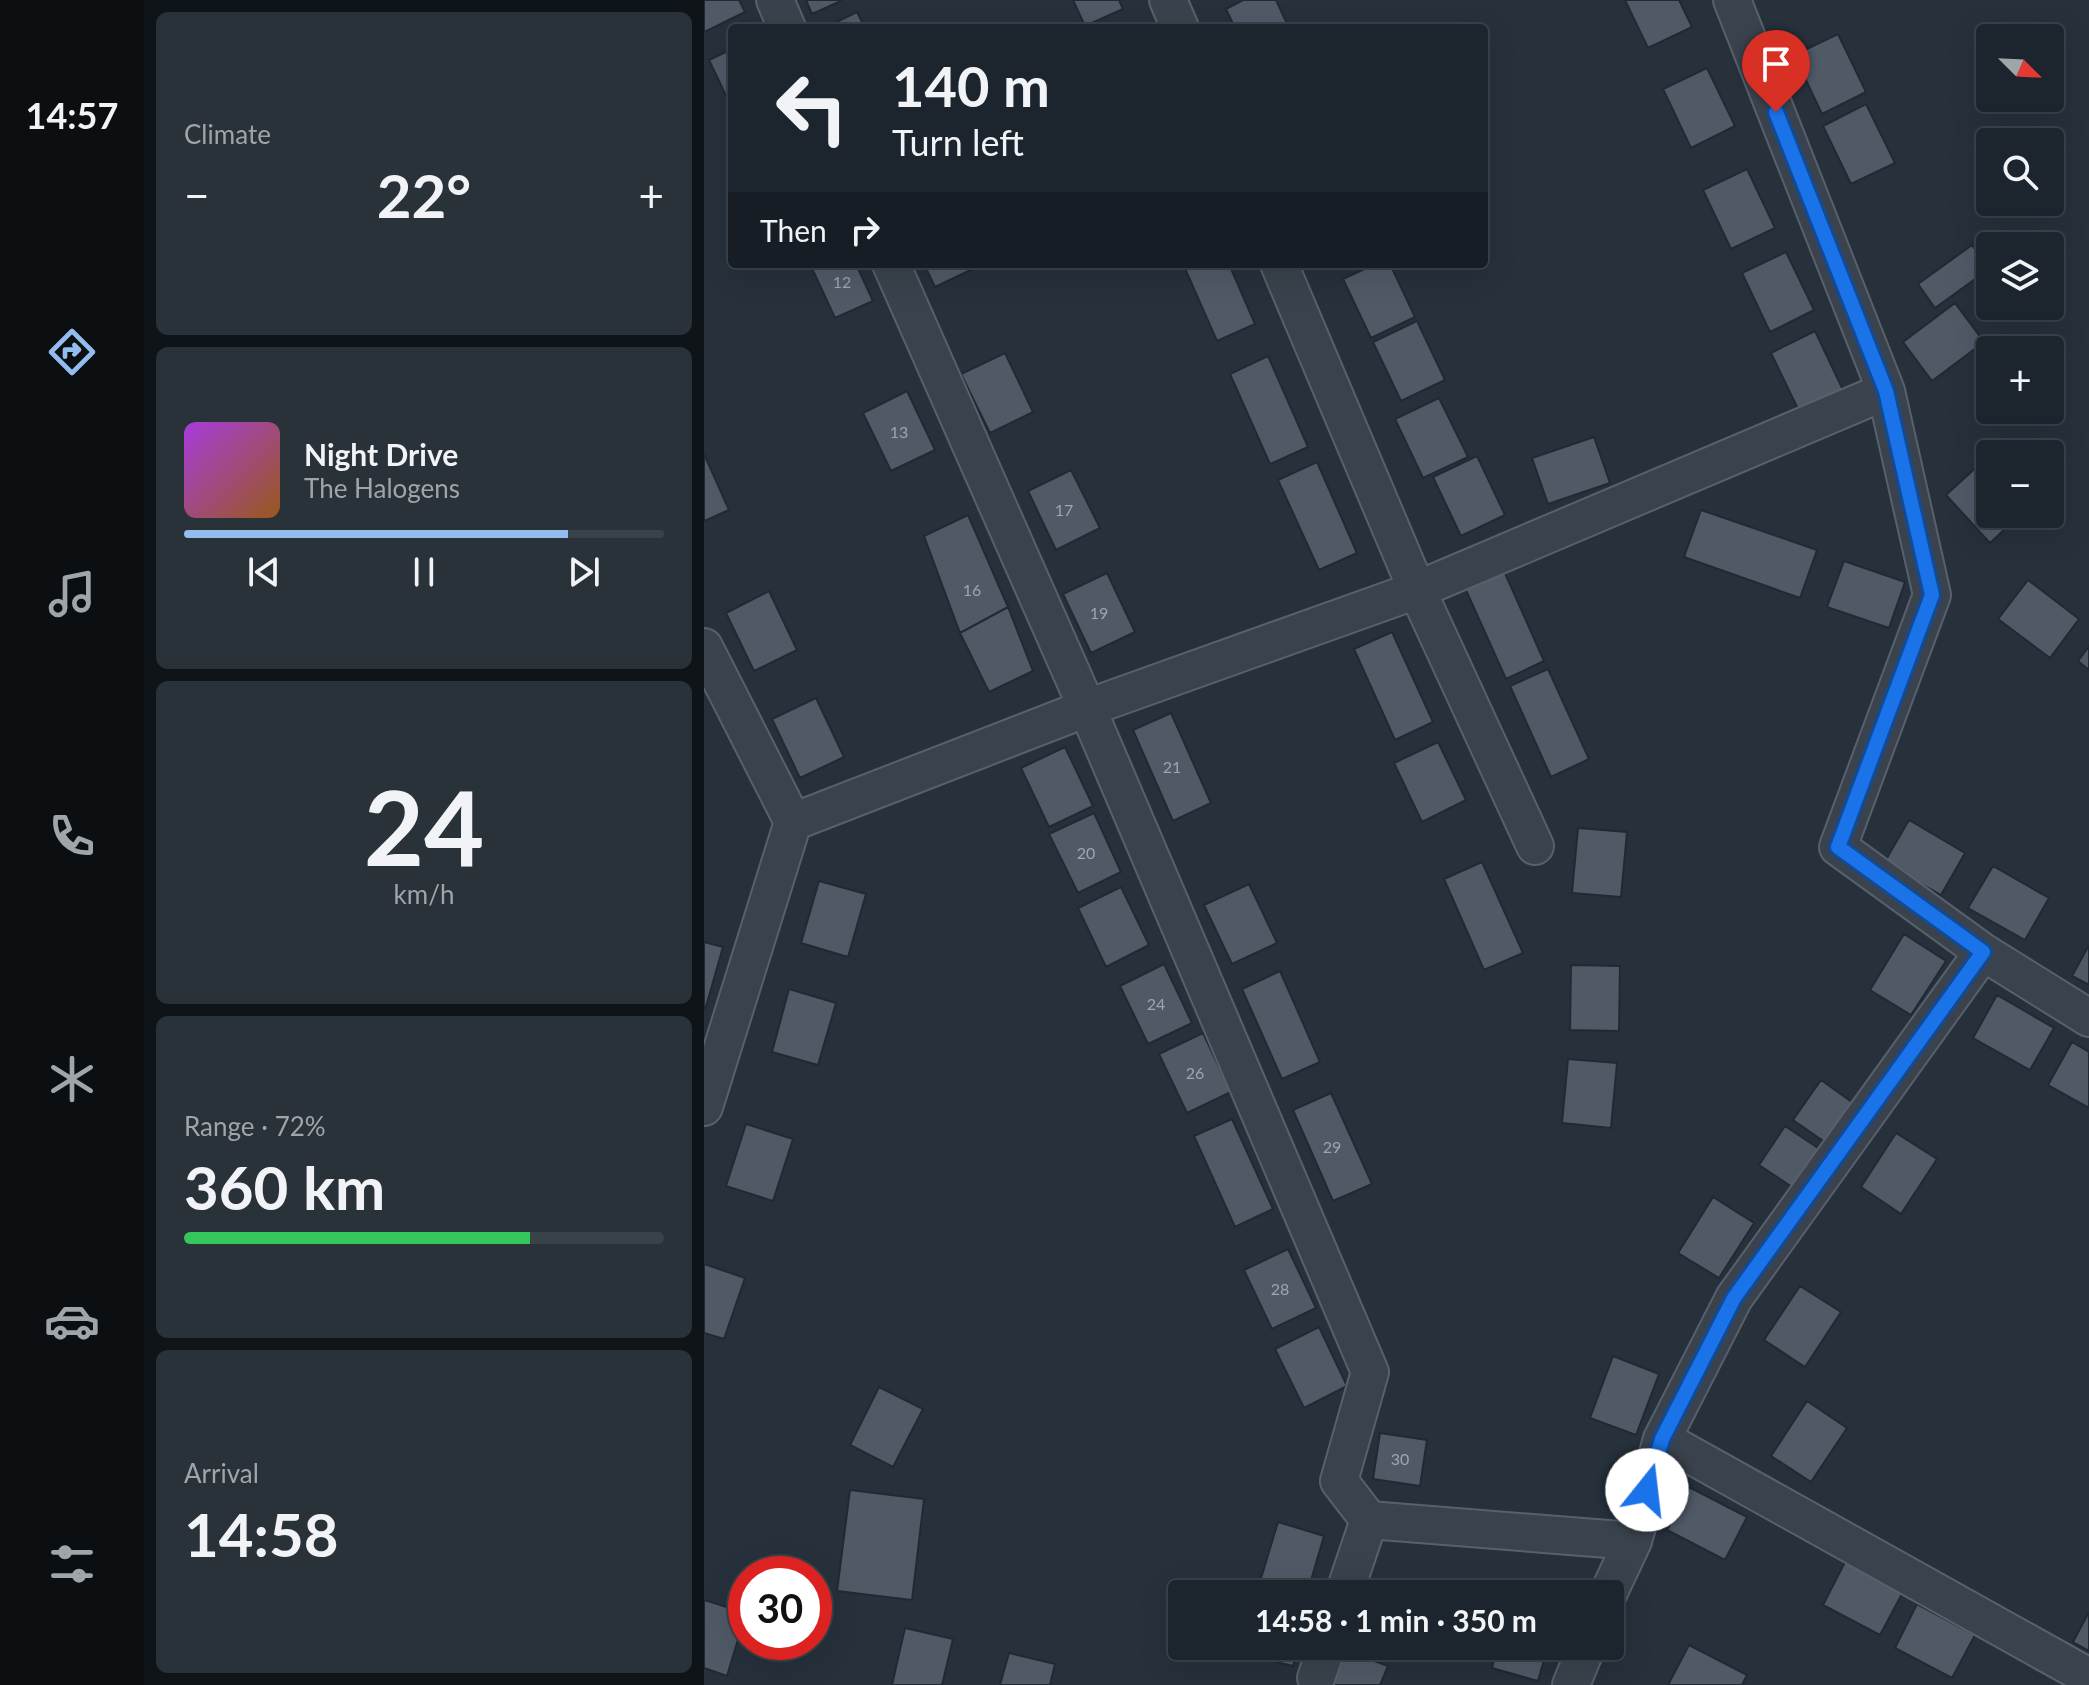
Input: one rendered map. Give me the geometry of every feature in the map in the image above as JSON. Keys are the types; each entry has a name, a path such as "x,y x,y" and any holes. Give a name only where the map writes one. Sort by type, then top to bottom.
{"street":[{"path":"775,0 785,24"},
{"path":"1168,0 1178,24"},
{"path":"1732,0 1886,391 1932,595 1838,847 1983,952 2089,1018"},
{"path":"893,268 1087,708 1370,1372 1339,1481 1369,1520 1633,1541"},
{"path":"1281,268 1417,590 1535,846"},
{"path":"793,822 1087,708 1417,590 1886,391"},
{"path":"704,647 793,822 704,1107"},
{"path":"1615,1580 1633,1541 1662,1439 1734,1298 1983,952"},
{"path":"1662,1439 2089,1677"},
{"path":"1349,1580 1369,1520"},
{"path":"1571,1685 1581,1660"}],"building":[{"path":"704,0 739,0 745,12 704,32"},
{"path":"806,0 843,0 812,14"},
{"path":"1073,0 1119,0 1123,9 1084,24"},
{"path":"1243,0 1276,0 1287,24 1233,24 1226,9"},
{"path":"1625,0 1679,0 1692,27 1648,48"},
{"path":"857,12 863,24 832,24"},
{"path":"1838,34 1866,92 1822,114 1794,55"},
{"path":"728,51 728,100 709,60"},
{"path":"1707,68 1735,126 1691,148 1663,89"},
{"path":"1866,104 1895,163 1851,184 1823,126"},
{"path":"1747,169 1775,228 1731,249 1703,190"},
{"path":"1972,245 1976,251 1976,278 1935,308 1918,284"},
{"path":"1786,252 1814,310 1770,332 1742,273"},
{"path":"812,268 858,268 873,301 835,318"},
{"path":"926,268 975,268 935,287"},
{"path":"1185,268 1231,268 1255,324 1217,341"},
{"path":"1366,268 1392,268 1415,317 1371,338 1343,279"},
{"path":"1955,303 1980,336 1976,336 1976,348 1932,381 1903,342"},
{"path":"1417,321 1445,380 1401,401 1373,342"},
{"path":"1815,331 1843,390 1799,411 1771,353"},
{"path":"1005,353 1033,412 990,433 961,374"},
{"path":"1268,356 1308,447 1270,464 1230,374"},
{"path":"907,391 935,450 891,471 863,413"},
{"path":"1439,398 1468,457 1423,478 1395,419"},
{"path":"1594,437 1610,483 1548,504 1532,458"},
{"path":"704,454 729,510 704,521"},
{"path":"1477,456 1505,515 1461,536 1433,477"},
{"path":"1317,462 1357,553 1319,570 1278,480"},
{"path":"1976,468 1976,528 1946,495"},
{"path":"1071,470 1100,528 1056,550 1028,491"},
{"path":"1701,510 1817,550 1800,598 1684,557"},
{"path":"968,515 1008,607 960,633 924,536"},
{"path":"1976,528 2006,528 1990,543"},
{"path":"1844,561 1905,582 1889,628 1827,607"},
{"path":"1504,571 1544,661 1506,679 1465,588"},
{"path":"1107,573 1135,632 1091,653 1063,594"},
{"path":"2028,580 2079,619 2050,658 1998,619"},
{"path":"769,591 797,650 754,671 726,613"},
{"path":"1008,607 1033,671 989,692 960,633"},
{"path":"1392,632 1433,722 1395,740 1354,649"},
{"path":"2089,646 2089,670 2078,661"},
{"path":"1548,669 1589,759 1551,777 1510,686"},
{"path":"816,698 844,757 800,778 772,719"},
{"path":"1171,713 1211,803 1173,821 1133,730"},
{"path":"1438,742 1466,800 1422,822 1394,763"},
{"path":"1065,747 1093,806 1049,827 1021,768"},
{"path":"1094,813 1121,872 1078,893 1049,834"},
{"path":"1909,820 1965,853 1941,895 1884,863"},
{"path":"1578,828 1627,832 1621,897 1572,893"},
{"path":"1482,862 1523,953 1484,970 1444,879"},
{"path":"1993,866 2049,898 2025,940 1968,908"},
{"path":"819,881 866,894 848,957 801,943"},
{"path":"1249,884 1277,943 1232,964 1204,905"},
{"path":"1121,887 1149,945 1106,967 1078,908"},
{"path":"1904,934 1946,961 1911,1015 1870,990"},
{"path":"704,942 723,947 705,1010 704,1009"},
{"path":"2089,945 2089,985 2072,976"},
{"path":"1164,964 1192,1023 1148,1044 1120,986"},
{"path":"1571,965 1620,966 1619,1031 1570,1030"},
{"path":"1280,971 1320,1062 1282,1079 1242,989"},
{"path":"789,989 836,1003 818,1065 772,1052"},
{"path":"1997,995 2054,1028 2030,1070 1973,1038"},
{"path":"1203,1033 1231,1092 1187,1113 1159,1054"},
{"path":"2072,1042 2089,1052 2089,1108 2048,1085"},
{"path":"1568,1059 1617,1063 1611,1128 1562,1123"},
{"path":"1821,1080 1856,1105 1829,1145 1793,1120"},
{"path":"1331,1093 1372,1184 1333,1201 1293,1110"},
{"path":"1232,1119 1273,1209 1235,1227 1194,1136"},
{"path":"746,1124 793,1139 773,1201 726,1186"},
{"path":"1785,1126 1824,1152 1798,1191 1759,1165"},
{"path":"1896,1133 1937,1159 1901,1214 1861,1187"},
{"path":"1713,1197 1754,1223 1719,1278 1678,1253"},
{"path":"1288,1249 1316,1308 1272,1329 1244,1270"},
{"path":"704,1264 745,1278 724,1339 704,1333"},
{"path":"1800,1286 1841,1312 1805,1367 1764,1340"},
{"path":"1319,1327 1347,1386 1304,1408 1275,1349"},
{"path":"1613,1356 1659,1374 1636,1435 1590,1418"},
{"path":"879,1387 923,1409 893,1467 850,1445"},
{"path":"1807,1401 1847,1428 1811,1482 1771,1456"},
{"path":"1380,1433 1427,1440 1420,1486 1373,1479"},
{"path":"1689,1487 1747,1517 1725,1560 1667,1530"},
{"path":"850,1490 924,1499 912,1600 837,1591"},
{"path":"1278,1522 1324,1536 1311,1580 1261,1580"},
{"path":"1845,1562 1903,1592 1880,1635 1823,1605"},
{"path":"704,1600 728,1607 728,1660 732,1660 727,1676 704,1668"},
{"path":"1917,1604 1975,1635 1952,1678 1895,1648"},
{"path":"2089,1612 2089,1651 2073,1642"},
{"path":"905,1628 953,1639 942,1685 892,1685"},
{"path":"1689,1645 1747,1675 1742,1685 1668,1685"},
{"path":"1009,1653 1055,1664 1050,1685 1000,1685"},
{"path":"1268,1660 1295,1660 1293,1666"},
{"path":"1338,1660 1372,1660 1388,1666 1380,1685 1328,1685"},
{"path":"1494,1660 1544,1660 1538,1681 1492,1668"}],"route":[{"path":"1647,1490 1662,1439 1734,1298 1983,952 1838,847 1932,595 1886,391 1776,112"}]}
